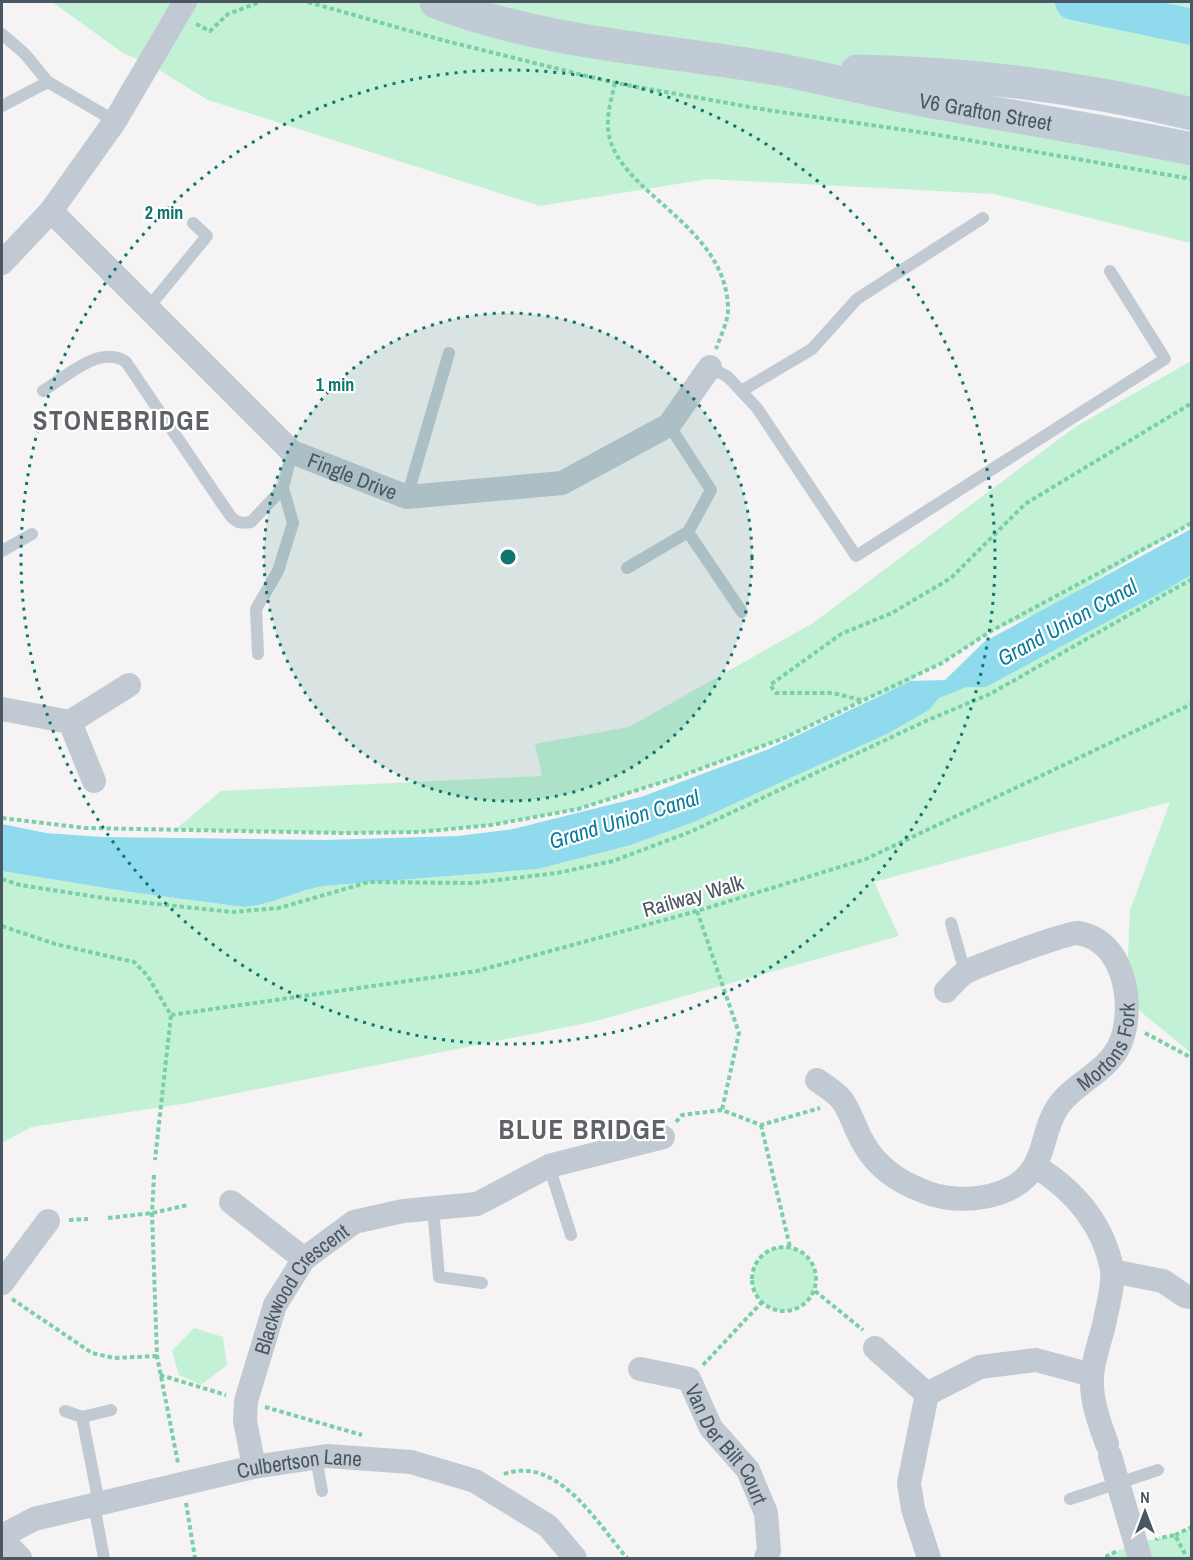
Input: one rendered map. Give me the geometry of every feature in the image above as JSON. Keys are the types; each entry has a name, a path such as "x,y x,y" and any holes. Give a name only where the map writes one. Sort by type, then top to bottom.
{"street":[{"path":"2,263 51,211 116,121 185,2"},
{"name":"V6 Grafton Street","path":"436,2 484,20 645,52 780,70 931,102 1068,124 1191,149"},
{"name":"V6 Grafton Street","path":"780,70 912,72 1029,83 1139,101 1191,114"},
{"name":"Fingle Drive","path":"51,211 292,452 407,497 562,483 669,425 710,367"},
{"path":"2,709 70,722 129,685"},
{"path":"70,722 93,781"},
{"name":"Mortons Fork","path":"818,1080 844,1102 871,1156 900,1180 925,1192 952,1197 986,1197 1022,1183 1035,1166 1057,1108 1107,1063 1119,1045 1126,1024 1126,986 1110,951 1095,939 1075,933 965,972 946,991"},
{"name":"Blackwood Crescent","path":"254,1467 244,1421 246,1401 275,1305 304,1259 354,1222 433,1208 477,1204 549,1166 663,1137"},
{"path":"1035,1166 1054,1178 1082,1205 1100,1237 1112,1271 1106,1316 1092,1375 1093,1402 1140,1558"},
{"path":"231,1202 304,1259"},
{"path":"6,1290 48,1221"},
{"path":"1112,1271 1163,1281 1185,1296 1191,1297"},
{"path":"875,1348 927,1394"},
{"path":"927,1394 980,1367 1036,1360 1092,1375"},
{"name":"Van Der Bilt Court","path":"640,1369 689,1379 711,1428 748,1470 753,1481 766,1513 769,1551 766,1558"},
{"path":"927,1394 909,1484 913,1509 928,1558"},
{"name":"Culbertson Lane","path":"2,1537 34,1519 254,1467 327,1456 411,1462 475,1481 548,1526 575,1558"},
{"path":"2,1537 20,1558"}],"lane":[{"path":"2,34 25,54 48,82 116,121"},
{"path":"2,106 48,82"},
{"path":"743,390 812,349 857,299 983,219"},
{"path":"148,308 207,236 193,223"},
{"path":"710,367 729,377 743,390 856,556 1165,359 1110,271"},
{"path":"407,497 449,353"},
{"path":"43,391 101,356 120,357 174,428 235,521 251,522 283,488 292,452"},
{"path":"627,568 688,532 711,490 669,425"},
{"path":"258,654 256,609 278,571 293,523 283,488"},
{"path":"688,532 742,612"},
{"path":"2,552 32,534"},
{"path":"951,923 965,972"},
{"path":"549,1166 571,1235"},
{"path":"433,1208 439,1277 482,1283"},
{"path":"65,1411 82,1417 111,1410"},
{"path":"82,1417 104,1558"},
{"path":"316,1458 322,1491"},
{"path":"1070,1499 1158,1470"}],"path":[{"path":"199,26 210,31 228,14 260,2"},
{"path":"308,2 442,40 615,83 767,110 945,136 1191,180"},
{"path":"615,83 608,110 608,130 614,150 648,191 671,209 715,258 725,286 729,311 710,367"},
{"path":"862,700 833,693 776,693 770,686 841,634 892,613 951,578 1025,504 1191,404"},
{"path":"2,818 85,828 345,833 419,831 491,825 578,810 678,777 784,738 942,663 991,631 1191,523"},
{"path":"2,879 20,885 110,899 232,912 279,908 369,882 473,883 557,873 613,861 690,832 928,720 990,694 1191,579"},
{"name":"Railway Walk","path":"171,1015 477,971 697,911 866,859 1191,704"},
{"path":"697,911 739,1033 722,1110"},
{"path":"2,926 56,944 134,962 147,975 171,1015 155,1160"},
{"path":"1126,1024 1191,1058"},
{"path":"663,1137 682,1115 722,1110 761,1125 844,1102"},
{"path":"761,1125 790,1247"},
{"path":"154,1175 152,1213 157,1356 183,1484 195,1558"},
{"path":"108,1218 152,1213 188,1205"},
{"path":"790,1247 807,1255 813,1263 817,1281 815,1291 801,1307 791,1310 771,1308 762,1302 753,1284 755,1264 770,1250 790,1247"},
{"path":"6,1290 92,1353 114,1358 157,1356"},
{"path":"815,1291 868,1335 875,1348"},
{"path":"689,1379 762,1302"},
{"path":"1176,1535 1191,1527"}],"green space":[{"path":"52,2 1191,2 1191,114 787,70 1191,148 1191,243 994,194 708,179 540,206 208,100 149,64 123,53"},
{"path":"1191,361 1191,523 1042,612 991,631 942,663 922,672 903,687 862,700 784,738 678,777 578,809 491,825 419,832 345,833 176,829 221,791 542,776 535,744 629,727 813,623 1075,427"},
{"path":"1191,575 1191,1053 1140,1011 1128,955 1130,910 1170,802 874,882 899,936 596,1021 188,1103 31,1127 2,1143 2,871 130,892 244,907 264,904 323,886 538,869 631,845 694,822 887,734 929,710 939,698 967,687 986,687"},
{"path":"778,1247 790,1247 807,1256 814,1267 816,1279 814,1291 807,1302 790,1311 778,1311 766,1306 757,1297 752,1285 752,1273 757,1261 766,1252"},
{"path":"194,1328 223,1337 227,1365 201,1385 179,1375 172,1351"},
{"path":"1191,1528 1191,1558 1107,1558 1135,1543 1175,1535"}],"water":[{"name":"Grand Union Canal","path":"1191,529 1191,575 1166,590 986,687 967,687 939,698 929,710 887,734 694,822 631,845 538,869 323,886 264,904 244,907 130,892 2,871 2,824 46,833 102,837 325,840 458,836 513,829 641,797 769,749 911,681 945,680 984,642"}],"waterway":[{"path":"1073,2 1192,27"}],"district":[{"name":"STONEBRIDGE","path":"122,420"},
{"name":"BLUE BRIDGE","path":"583,1129"}]}
